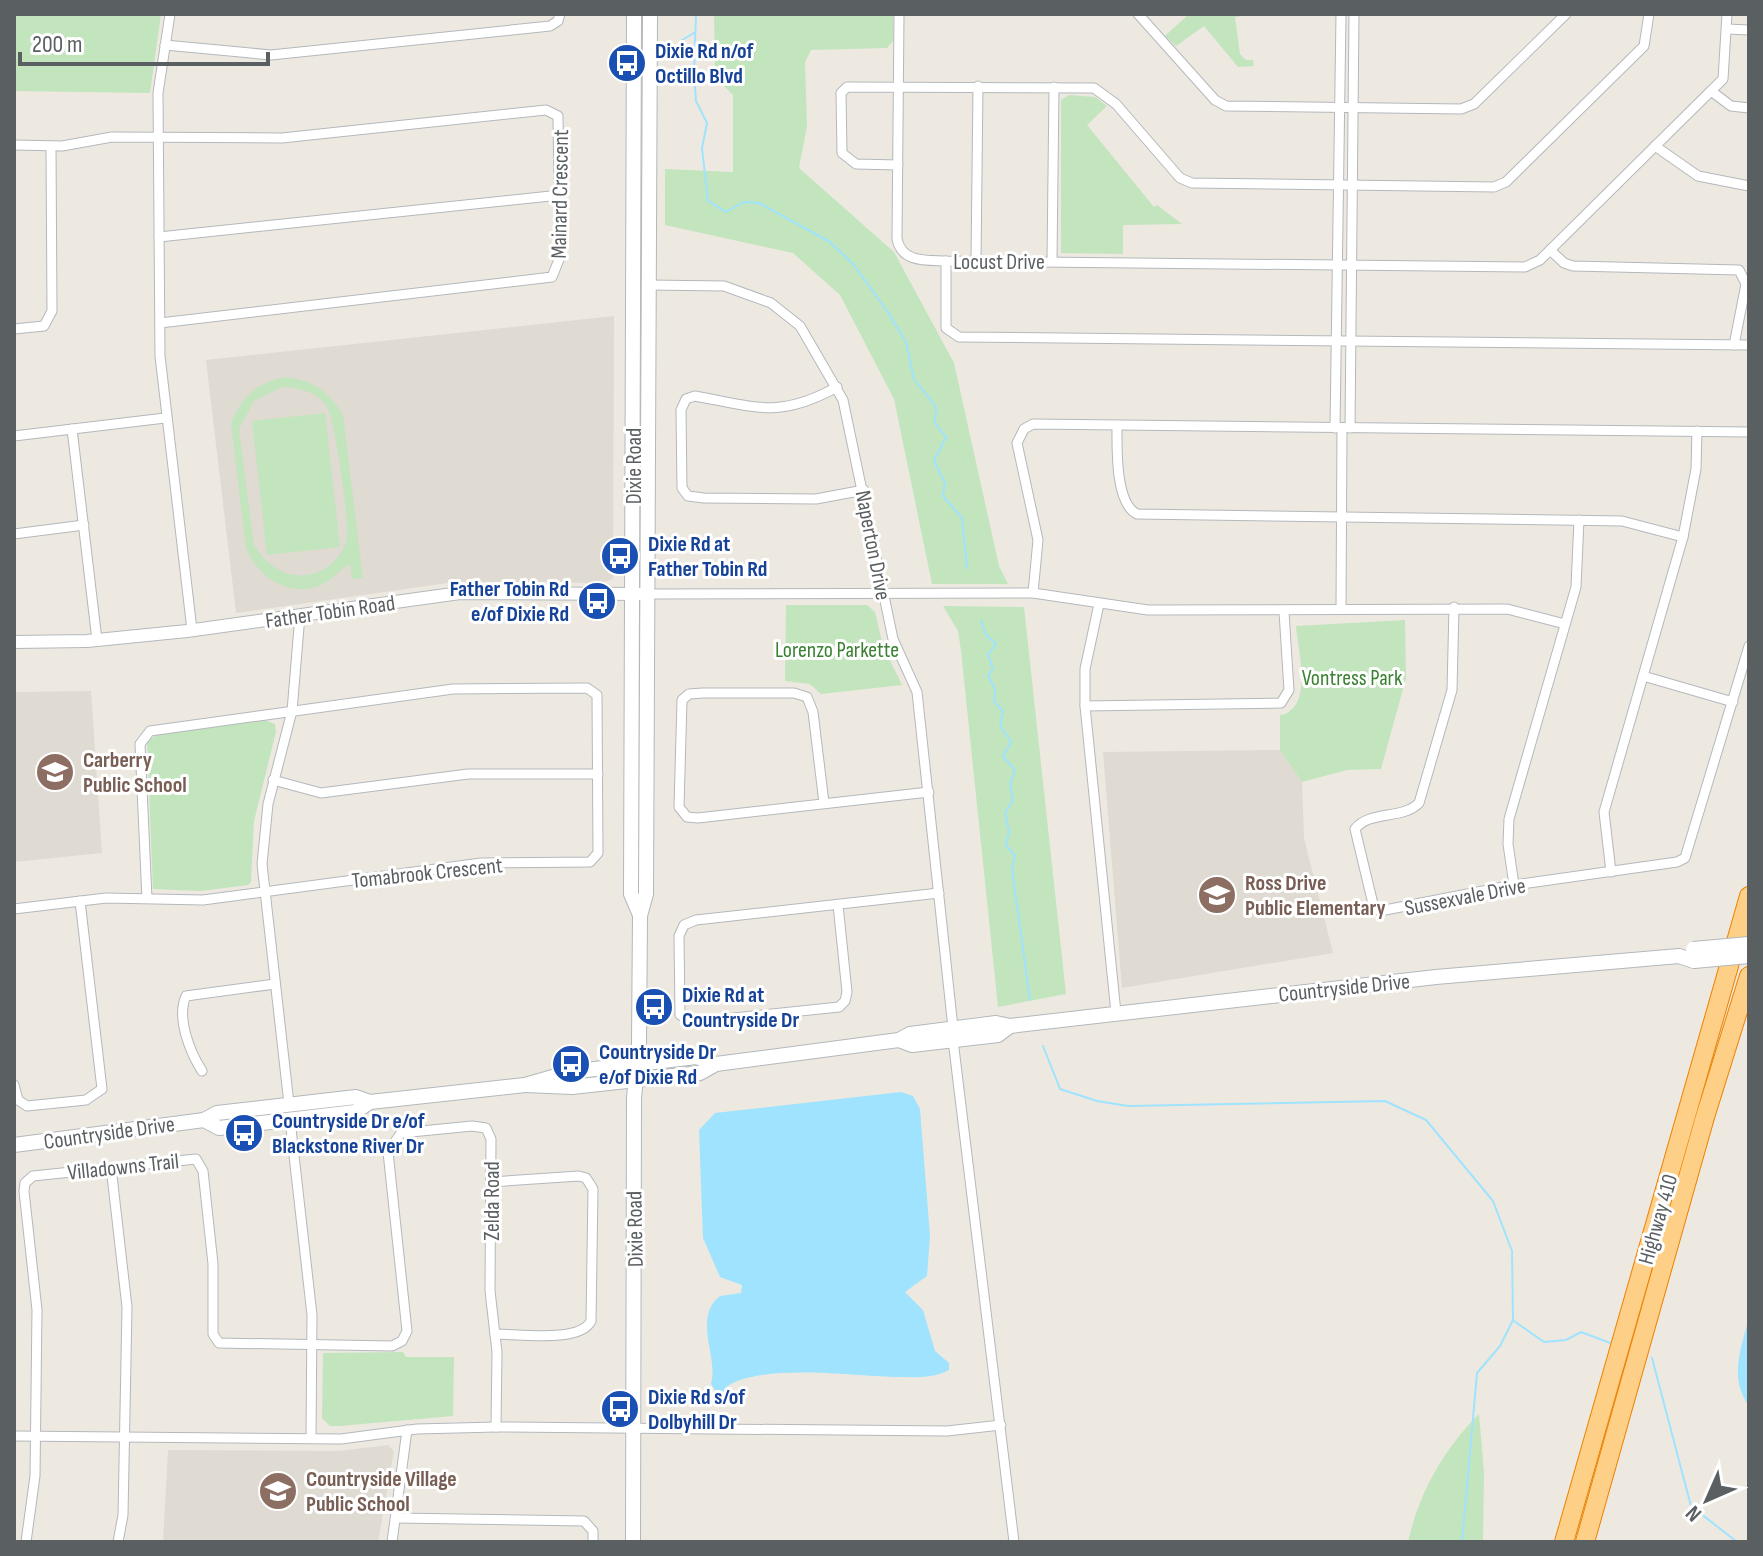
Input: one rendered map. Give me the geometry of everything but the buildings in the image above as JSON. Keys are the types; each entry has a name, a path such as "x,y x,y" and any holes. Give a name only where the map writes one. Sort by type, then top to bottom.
{"highway":[{"name":"Highway 410","path":"1564,1542 1749,896"},
{"name":"Highway 410","path":"1585,1542 1705,1117 1749,976"}],"main road":[{"name":"Dixie Road","path":"634,14 631,894 640,916"},
{"name":"Dixie Road","path":"633,1542 636,1080 640,916 646,894 650,14"},
{"name":"Countryside Drive","path":"1689,956 1749,944"},
{"name":"Countryside Drive","path":"14,1145 204,1120 217,1113 289,1104 356,1097 370,1102 525,1085 572,1087 700,1073 716,1064 899,1040 912,1045 953,1034 998,1035 1010,1026 1436,977 1689,956 1749,956"},
{"name":"Countryside Drive","path":"525,1085 570,1072 696,1057 716,1064"},
{"name":"Countryside Drive","path":"204,1120 219,1128 355,1112 370,1102"}],"street":[{"path":"170,14 158,93 160,323 165,418 192,630"},
{"path":"165,45 271,55 550,26 558,21 560,14"},
{"name":"Locust Drive","path":"899,14 898,245 905,255 915,260 1525,267 1535,264 1550,250 1711,91"},
{"path":"1138,14 1215,100 1226,106 1339,108 1470,107 1566,14"},
{"path":"1341,14 1336,341 1342,428 1341,609"},
{"path":"1342,428 1350,341 1354,14"},
{"path":"898,165 856,164 845,157 840,147 844,90 851,85 1054,87 1101,91 1188,182 1500,186 1644,46 1649,14"},
{"path":"1727,14 1723,79 1711,91 1731,106 1749,108"},
{"path":"1727,29 1749,30"},
{"path":"976,261 978,86"},
{"path":"1052,261 1054,87"},
{"name":"Mainard Crescent","path":"159,137 282,138 549,110 558,116 561,125 559,266 547,279 160,323"},
{"path":"14,145 51,146 112,137 159,137"},
{"path":"14,329 44,326 52,311 51,146"},
{"path":"1655,146 1698,176 1749,186"},
{"path":"159,237 560,195"},
{"path":"1550,250 1564,263 1573,266 1739,270 1746,284 1734,345"},
{"path":"946,261 946,328 955,337 1749,345"},
{"name":"Naperton Drive","path":"649,285 724,286 761,297 800,326 837,387 848,416 893,639 917,692 953,1034 1014,1542"},
{"path":"837,387 801,405 775,409 695,396 686,399 681,410 682,488 691,497 720,498 826,498 864,490"},
{"path":"14,436 165,418"},
{"path":"1033,593 1038,540 1019,437 1033,424 1749,432"},
{"path":"1117,425 1117,465 1124,498 1126,505 1137,514 1622,521 1683,537"},
{"path":"72,429 97,640"},
{"path":"1611,872 1604,812 1683,537 1696,469 1697,431"},
{"path":"1514,885 1508,844 1509,819 1577,579 1579,520"},
{"path":"14,534 84,525"},
{"name":"Father Tobin Road","path":"14,642 97,640 192,630 460,593 648,594"},
{"path":"648,594 1033,593 1139,610 1284,612 1454,607 1516,610 1565,624"},
{"path":"1099,604 1085,669 1085,706 1116,1013"},
{"name":"Sussexvale Drive","path":"1454,607 1452,690 1419,803 1406,811 1357,825 1355,834 1373,904 1380,911 1514,885 1677,862 1689,854 1749,646"},
{"path":"1085,706 1284,701 1289,690 1284,612"},
{"path":"300,615 292,711 273,780 264,828 264,892 311,1303 311,1438"},
{"path":"1643,676 1733,702"},
{"name":"Tomabrook Crescent","path":"14,909 80,901 203,900 481,863 590,862 598,853 597,695 587,688 467,688 155,730 143,736 140,744 147,899"},
{"path":"824,803 813,712 807,697 794,693 693,693 682,700 679,799 683,814 698,818 929,792"},
{"path":"273,780 321,793 468,774 598,774"},
{"path":"838,905 847,992 845,1001 839,1007 696,1022 680,1015 679,936 688,923 838,905 939,893"},
{"path":"14,1085 18,1100 27,1106 86,1100 102,1089 80,901"},
{"path":"202,1071 190,1051 183,1006 186,996 275,984"},
{"name":"Zelda Road","path":"312,1347 392,1346 405,1336 388,1152 401,1133 472,1126 486,1128 491,1139 490,1291 495,1334 496,1427"},
{"name":"Villadowns Trail","path":"36,1436 37,1310 25,1183 33,1176 196,1159 203,1171 213,1254 213,1334 219,1343 227,1346 312,1347"},
{"path":"111,1167 127,1307 123,1515 118,1542"},
{"path":"491,1182 579,1176 586,1178 593,1189 591,1321 588,1328 573,1335 495,1334"},
{"path":"14,1436 311,1438 496,1427 947,1431 1001,1425"},
{"path":"392,1542 407,1430"},
{"path":"26,1542 34,1494 36,1436"},
{"path":"396,1518 576,1520 590,1525 593,1542"}],"shaded area":[{"path":"614,316 613,579 601,583 455,582 236,613 206,360"},
{"name":"Carberry Public School","path":"91,691 102,853 14,862 14,692"},
{"name":"Ross Drive Public Elementary","path":"1280,750 1302,782 1304,838 1333,953 1122,988 1103,752"},
{"name":"Countryside Village Public School","path":"388,1445 394,1451 378,1542 163,1542 168,1450 339,1451"}],"green space":[{"path":"14,14 161,14 150,93 14,91"},
{"path":"714,14 893,14 893,41 887,48 811,50 805,62 807,126 799,168 894,252 954,363 999,566 1008,584 932,584 894,399 840,295 793,253 665,225 665,169 733,172 733,95 715,77"},
{"path":"1189,14 1259,14 1235,17 1240,54 1246,60 1253,60 1254,66 1238,67 1204,26 1176,46 1165,36"},
{"path":"1069,95 1095,97 1107,106 1087,125 1154,207 1157,205 1182,224 1123,225 1123,254 1061,253 1061,100"},
{"path":"284,377 311,384 325,393 343,415 363,578 352,579 350,564 319,586 307,589 285,587 266,576 246,549 231,423 251,392","holes":["282,387 312,393 326,405 344,491 345,545 331,564 310,575 288,574 278,569 254,545 239,429 254,401"]},
{"path":"325,413 340,547 267,555 252,421"},
{"name":"Lorenzo Parkette","path":"786,605 867,605 875,612 883,646 902,685 821,694 810,684 785,681"},
{"path":"943,606 1024,607 1066,994 998,1007 961,651 958,631"},
{"name":"Vontress Park","path":"1405,620 1406,678 1381,769 1347,770 1302,782 1280,750 1280,715 1291,710 1301,691 1296,626"},
{"path":"265,720 275,724 276,732 254,821 251,882 248,885 201,891 153,889 147,741 157,735"},
{"path":"403,1352 406,1357 454,1357 453,1416 340,1426 330,1426 322,1418 323,1353"},
{"path":"1479,1414 1484,1472 1483,1542 1408,1542 1419,1506 1434,1473 1454,1442"}],"water":[{"path":"901,1092 913,1096 920,1109 930,1236 927,1276 905,1292 923,1310 935,1351 949,1363 949,1370 915,1377 807,1373 761,1375 726,1387 725,1394 719,1393 719,1389 716,1392 711,1384 713,1373 708,1315 720,1296 741,1293 742,1285 720,1277 703,1238 699,1130 715,1113"},
{"path":"1749,1317 1749,1406 1739,1384 1738,1362"}],"waterway":[{"path":"696,14 694,73 696,101 707,123 702,148 708,201 726,212 744,202 759,203 830,242 854,265 887,311 906,342 914,379 936,407 935,423 946,437 934,461 945,483 943,496 962,518 967,568"},
{"path":"682,40 694,33"},
{"path":"981,621 986,635 996,644 988,655 993,669 988,675 995,689 994,701 1003,711 1000,725 1011,742 1003,756 1015,770 1010,784 1013,800 1005,813 1009,832 1006,845 1015,856 1012,869 1030,1000"},
{"path":"1043,1046 1060,1089 1097,1101 1128,1106 1385,1101 1426,1120 1493,1201 1512,1251 1513,1320 1500,1346 1477,1373 1462,1542"},
{"path":"1514,1321 1544,1342 1566,1340 1581,1332 1613,1344"},
{"path":"1652,1358 1691,1506 1737,1542"}],"place":[{"name":"Dixie Rd n/of Octillo Blvd","path":"627,63"},
{"name":"Dixie Rd at Father Tobin Rd","path":"620,556"},
{"name":"Father Tobin Rd e/of Dixie Rd","path":"597,601"},
{"name":"Carberry Public School","path":"55,772"},
{"name":"Ross Drive Public Elementary","path":"1217,895"},
{"name":"Dixie Rd at Countryside Dr","path":"654,1007"},
{"name":"Countryside Dr e/of Dixie Rd","path":"571,1064"},
{"name":"Countryside Dr e/of Blackstone River Dr","path":"244,1133"},
{"name":"Dixie Rd s/of Dolbyhill Dr","path":"620,1409"},
{"name":"Countryside Village Public School","path":"278,1491"}]}
